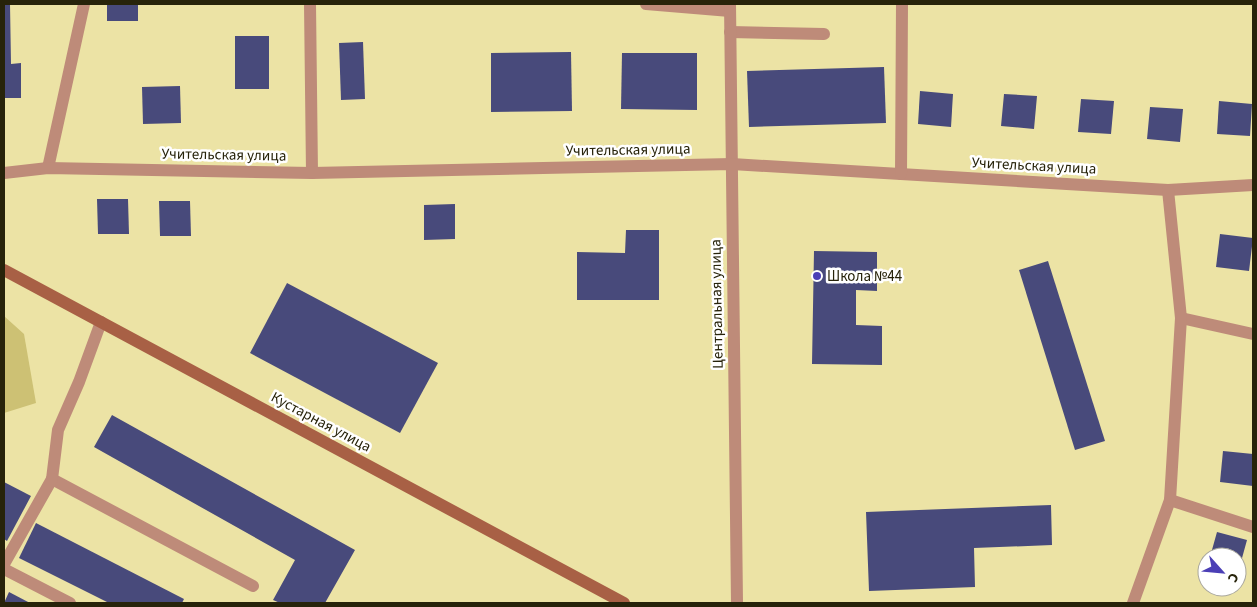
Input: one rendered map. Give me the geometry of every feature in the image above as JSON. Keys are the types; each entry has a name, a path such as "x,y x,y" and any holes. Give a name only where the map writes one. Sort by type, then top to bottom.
{"main road":[{"name":"Кустарная улица","path":"4,270 621,603"}],"street":[{"path":"48,168 84,4"},
{"path":"310,4 312,173"},
{"path":"646,4 730,7"},
{"path":"901,174 902,4"},
{"name":"Центральная улица","path":"730,7 737,603"},
{"path":"730,32 824,34"},
{"name":"Учительская улица","path":"4,173 48,168 312,173 732,164 1168,190 1253,185"},
{"path":"1133,603 1170,500 1181,318 1168,190"},
{"path":"1181,318 1253,334"},
{"path":"4,564 52,479 58,430 79,382 101,322"},
{"path":"52,479 253,586"},
{"path":"1170,500 1253,526"},
{"path":"4,569 70,603"}],"shaded area":[{"path":"4,316 24,334 36,403 4,413"}],"building":[{"path":"4,4 10,4 11,64 21,63 21,98 4,98"},
{"path":"107,4 138,4 138,21 107,21"},
{"path":"235,36 269,36 269,89 235,89"},
{"path":"363,42 365,99 341,100 339,43"},
{"path":"571,52 572,111 491,112 491,53"},
{"path":"622,53 697,53 697,110 621,109"},
{"path":"884,67 886,123 749,127 747,71"},
{"path":"180,86 181,123 143,124 142,87"},
{"path":"920,91 953,94 951,127 918,124"},
{"path":"1004,94 1037,96 1034,129 1001,126"},
{"path":"1081,99 1114,101 1111,134 1078,132"},
{"path":"1219,101 1252,104 1250,136 1217,134"},
{"path":"1150,107 1183,109 1180,142 1147,139"},
{"path":"97,199 128,199 129,234 98,234"},
{"path":"159,201 190,201 191,236 160,236"},
{"path":"455,204 455,239 424,240 424,205"},
{"path":"626,230 659,230 659,300 577,300 577,252 625,253"},
{"path":"1220,234 1253,238 1249,271 1216,267"},
{"path":"814,251 877,252 877,291 856,290 856,325 882,326 882,365 812,364"},
{"path":"1048,261 1105,441 1075,450 1019,270"},
{"path":"287,283 438,363 400,433 250,353"},
{"path":"112,415 355,550 325,603 280,603 273,600 295,560 94,447"},
{"path":"1223,451 1253,454 1253,486 1220,482"},
{"path":"4,482 31,496 7,541 4,539"},
{"path":"1051,505 1052,545 974,548 975,587 869,591 866,512"},
{"path":"36,523 184,599 182,603 109,603 19,558"},
{"path":"1217,532 1247,540 1245,547 1213,547"},
{"path":"9,592 30,603 4,603"}],"place":[{"name":"Школа №44","path":"817,276"}]}
